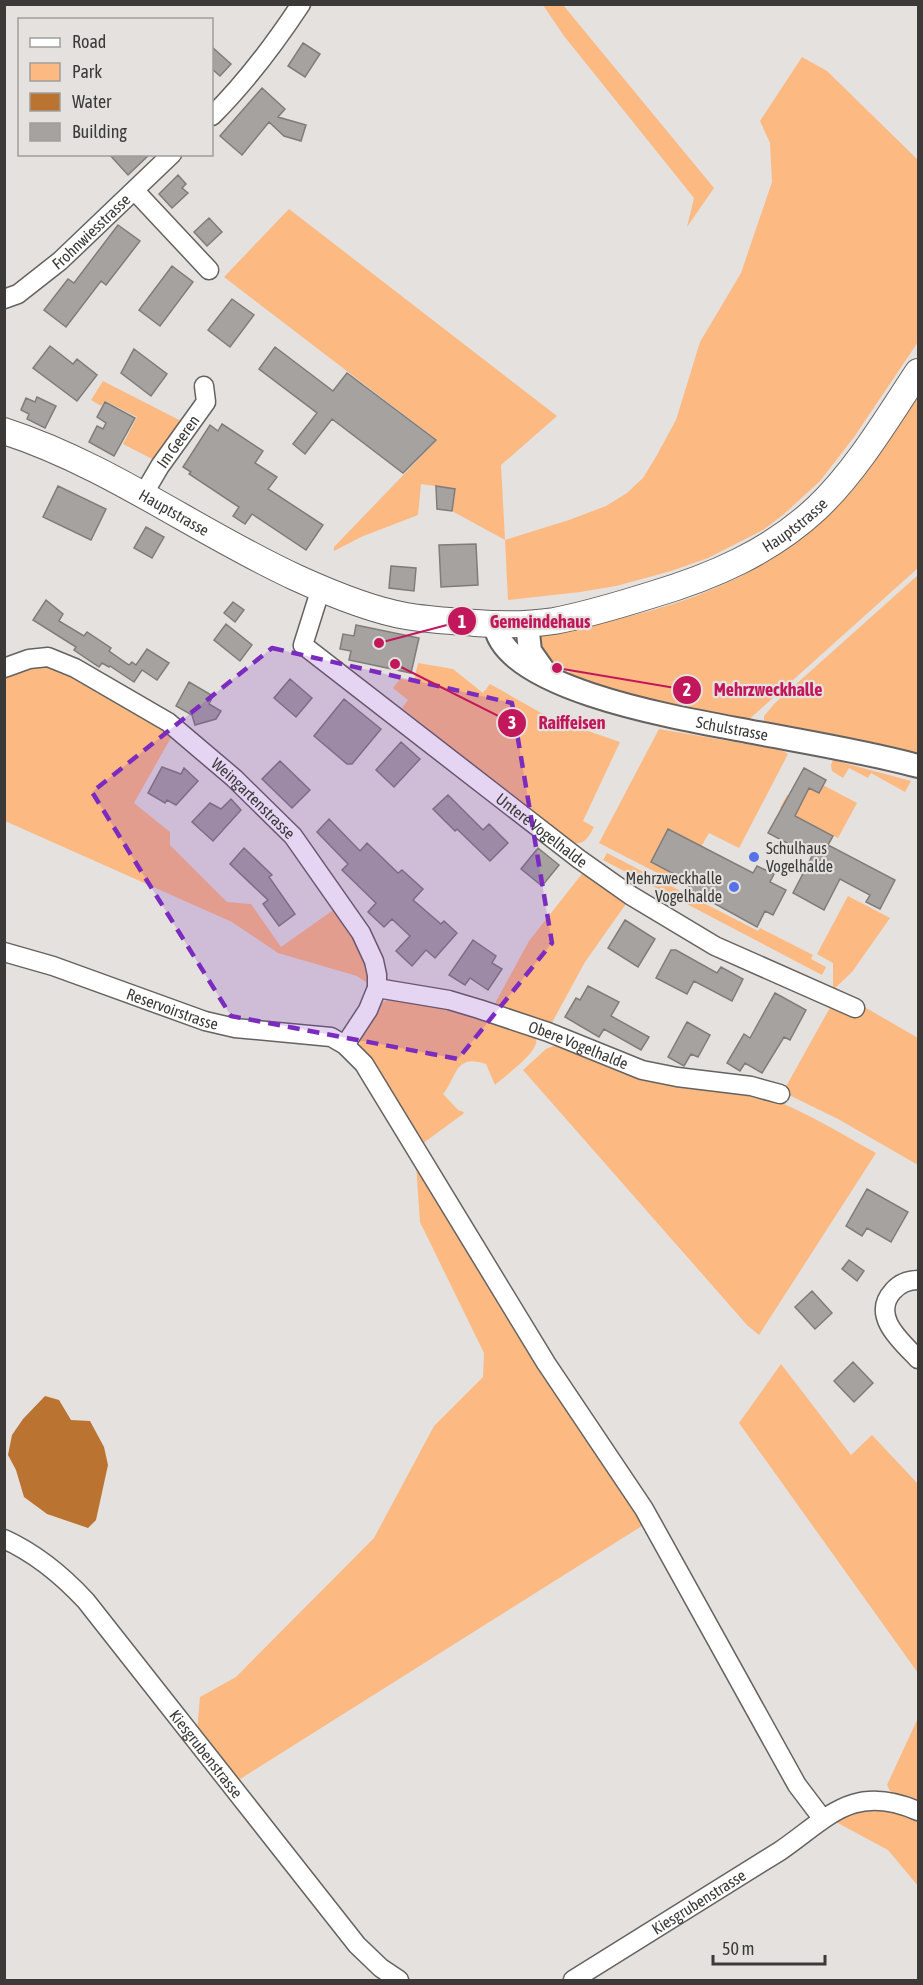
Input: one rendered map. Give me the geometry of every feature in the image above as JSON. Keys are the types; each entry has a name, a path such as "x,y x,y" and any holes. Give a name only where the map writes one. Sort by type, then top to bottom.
{"main road":[{"name":"Hauptstrasse","path":"4,431 61,452 262,561 331,592 404,616 510,618 615,605 682,586 723,570 757,553 791,530 818,507 843,479 918,372"}],"street":[{"path":"213,115 272,47 301,4"},
{"name":"Frohnwiesstrasse","path":"4,299 18,294 38,280 170,156"},
{"path":"135,191 209,270"},
{"name":"Im Geeren","path":"143,495 160,466 206,402 204,386"},
{"name":"Untere Vogelhalde","path":"331,592 303,645 630,896 715,946 855,1008"},
{"name":"Schulstrasse","path":"510,618 500,638 515,656 535,671 600,699 918,766"},
{"name":"Schulstrasse","path":"510,618 538,664 552,678"},
{"name":"Weingartenstrasse","path":"4,668 29,659 48,657 63,662 168,722 187,736 293,836 369,947 377,975 377,988"},
{"name":"Reservoirstrasse","path":"4,952 53,966 206,1022 235,1028 331,1037 345,1045"},
{"path":"377,988 368,1010 345,1045 364,1064 546,1363 644,1509 797,1785 822,1818"},
{"name":"Obere Vogelhalde","path":"377,988 449,1000 479,1009 548,1032 642,1070 677,1077 751,1086 780,1094"},
{"path":"918,1280 907,1281 895,1288 888,1298 885,1313 892,1331 918,1359"},
{"name":"Kiesgrubenstrasse","path":"4,1539 28,1551 56,1571 86,1601 357,1945 381,1968 399,1980"},
{"name":"Kiesgrubenstrasse","path":"573,1980 780,1851 806,1833 822,1818 845,1805 869,1801 902,1804 918,1811"}],"highlighted area":[{"path":"272,648 512,703 552,943 458,1059 231,1016 92,792"}],"green space":[{"path":"543,5 563,5 714,188 687,227 694,198 564,36"},
{"path":"802,57 827,71 918,160 918,342 854,437 820,481 763,530 708,558 671,571 616,586 508,600 505,540 606,506 627,493 643,478 676,420 700,342 741,273 772,182 770,143 760,121"},
{"path":"289,209 557,416 501,465 505,540 452,511 454,489 421,484 418,515 361,537 334,551 334,547 437,440 224,277"},
{"path":"103,381 183,422 156,461 123,444 137,417 105,401 101,406 91,400"},
{"path":"918,395 918,568 746,722 636,701 568,675 570,671 544,657 538,645 540,637 545,632 586,626 666,606 705,593 777,556 810,531 852,491"},
{"path":"918,575 918,759 764,724 764,716 775,703"},
{"path":"418,663 453,669 483,693 490,684 550,718 620,742 583,821 594,827 585,840 579,843 571,842 492,780 466,764 466,759 402,708 408,700 393,688 400,679 414,681"},
{"path":"46,665 60,669 173,734 134,803 170,832 170,845 227,902 251,904 281,947 336,908 366,956 370,985 357,976 278,953 232,922 5,821 5,676 21,668"},
{"path":"659,729 781,750 788,754 739,848 709,833 698,852 689,847 671,880 599,843"},
{"path":"833,760 911,781 905,792 871,773 868,778 849,768 843,778 832,771"},
{"path":"823,785 857,803 838,838 780,808 787,795 801,803 809,788 819,793"},
{"path":"607,853 758,931 760,928 813,955 811,959 826,967 822,975 603,860"},
{"path":"585,870 628,901 585,962 549,1028 493,1007 529,941"},
{"path":"848,896 890,918 852,972 833,990 833,963 817,954"},
{"path":"397,997 423,1001 534,1034 536,1040 530,1054 495,1085 486,1064 476,1061 462,1064 443,1094 458,1110 464,1112 463,1114 422,1144 360,1045 359,1035 374,1011 383,1002"},
{"path":"832,1004 861,1005 918,1038 918,1165 838,1119 783,1092"},
{"path":"558,1044 652,1081 748,1093 774,1100 813,1118 876,1153 759,1335 747,1325 523,1070 546,1049"},
{"path":"416,1165 645,1524 237,1781 197,1731 200,1697 236,1677 374,1538 434,1426 483,1377 484,1353 420,1222"},
{"path":"781,1364 851,1455 872,1435 918,1484 918,1673 739,1423"},
{"path":"918,1718 918,1805 890,1791 887,1785"},
{"path":"893,1809 918,1821 918,1886 888,1850 836,1822 854,1810"}],"water":[{"path":"45,1396 59,1400 71,1420 90,1421 104,1447 108,1465 96,1520 88,1528 47,1514 24,1497 16,1470 8,1455 12,1435 23,1419"}],"building":[{"path":"303,43 320,54 305,77 288,66"},
{"path":"213,48 231,64 220,76 213,70"},
{"path":"262,88 285,109 278,117 306,125 301,141 284,136 269,122 242,155 220,136"},
{"path":"111,156 148,156 128,175"},
{"path":"178,175 186,184 182,188 188,193 172,208 159,194"},
{"path":"209,218 222,232 207,246 194,232"},
{"path":"118,225 140,241 106,285 101,281 66,327 44,310 68,279 74,283"},
{"path":"172,266 193,282 160,326 139,310"},
{"path":"232,299 254,315 230,347 208,330"},
{"path":"50,346 73,364 77,359 97,375 77,401 33,368"},
{"path":"275,347 333,391 347,373 436,440 403,473 332,419 305,454 293,444 317,413 259,369"},
{"path":"134,349 167,374 151,396 121,373"},
{"path":"37,397 56,406 45,428 27,419 29,414 21,410 26,398 35,402"},
{"path":"105,402 135,418 114,456 89,442 97,426 103,429 106,423 97,417"},
{"path":"222,424 263,451 255,463 277,477 268,489 323,525 306,550 252,514 245,524 233,516 239,507 189,474 191,472 183,467 210,425 218,431"},
{"path":"58,486 106,509 91,540 43,517"},
{"path":"436,486 455,489 452,511 437,509"},
{"path":"146,527 164,537 152,558 134,548"},
{"path":"476,544 478,585 441,587 439,545"},
{"path":"391,566 416,568 414,591 389,588"},
{"path":"46,600 63,614 59,621 84,636 87,632 111,648 109,651 129,665 132,662 136,665 147,649 169,663 157,680 142,670 134,682 110,666 102,663 99,667 74,650 76,647 33,620"},
{"path":"233,602 244,610 235,622 224,613"},
{"path":"226,624 252,645 240,661 214,640"},
{"path":"356,625 419,638 411,673 349,660 351,651 340,649 343,634 354,636"},
{"path":"290,679 312,698 296,717 274,698"},
{"path":"189,682 213,696 209,704 221,711 216,719 195,725 192,715 176,706"},
{"path":"344,699 381,729 352,764 347,764 314,736"},
{"path":"401,742 420,759 394,787 376,770"},
{"path":"280,761 310,790 292,808 262,779"},
{"path":"162,767 181,774 184,768 198,781 176,805 167,800 165,803 148,793"},
{"path":"804,768 826,780 819,793 809,788 795,816 833,836 828,845 895,880 880,909 866,902 870,895 840,879 824,910 793,893 812,856 768,833"},
{"path":"448,795 483,830 489,824 508,843 490,861 433,809"},
{"path":"231,799 241,810 213,841 192,822 210,803 221,809"},
{"path":"329,819 360,851 367,843 398,873 402,870 423,889 413,900 441,924 444,921 457,933 435,958 426,950 412,966 396,951 410,936 392,919 384,927 368,912 376,903 342,870 348,864 317,832"},
{"name":"Mehrzweckhalle Vogelhalde","path":"668,829 753,873 757,866 774,874 770,882 786,890 773,915 765,911 757,927 688,889 691,883 651,862"},
{"path":"244,848 272,875 269,877 295,914 279,926 263,904 268,900 230,864"},
{"path":"538,848 559,865 542,886 521,869"},
{"path":"625,920 655,939 638,967 608,948"},
{"path":"473,940 496,956 492,963 502,969 488,990 470,978 465,985 449,975"},
{"path":"671,950 676,950 717,973 721,967 743,979 732,1001 694,981 687,994 656,978"},
{"path":"588,986 619,1002 611,1016 649,1037 641,1050 604,1029 599,1037 565,1017 576,998 580,1000"},
{"path":"775,993 806,1010 790,1040 784,1037 762,1073 745,1063 740,1071 727,1063 744,1034 750,1038"},
{"path":"687,1022 710,1035 698,1057 691,1054 684,1066 668,1057"},
{"path":"867,1189 908,1212 891,1242 867,1228 862,1236 846,1226"},
{"path":"849,1260 864,1271 857,1281 842,1269"},
{"path":"812,1291 832,1313 815,1329 795,1307"},
{"path":"853,1362 873,1383 854,1402 834,1381"}],"place":[{"name":"Gemeindehaus","path":"379,643"},
{"name":"Raiffeisen","path":"395,664"},
{"name":"Mehrzweckhalle","path":"557,668"},
{"name":"Schulhaus Vogelhalde","path":"754,857"},
{"name":"Mehrzweckhalle Vogelhalde","path":"734,887"}]}
